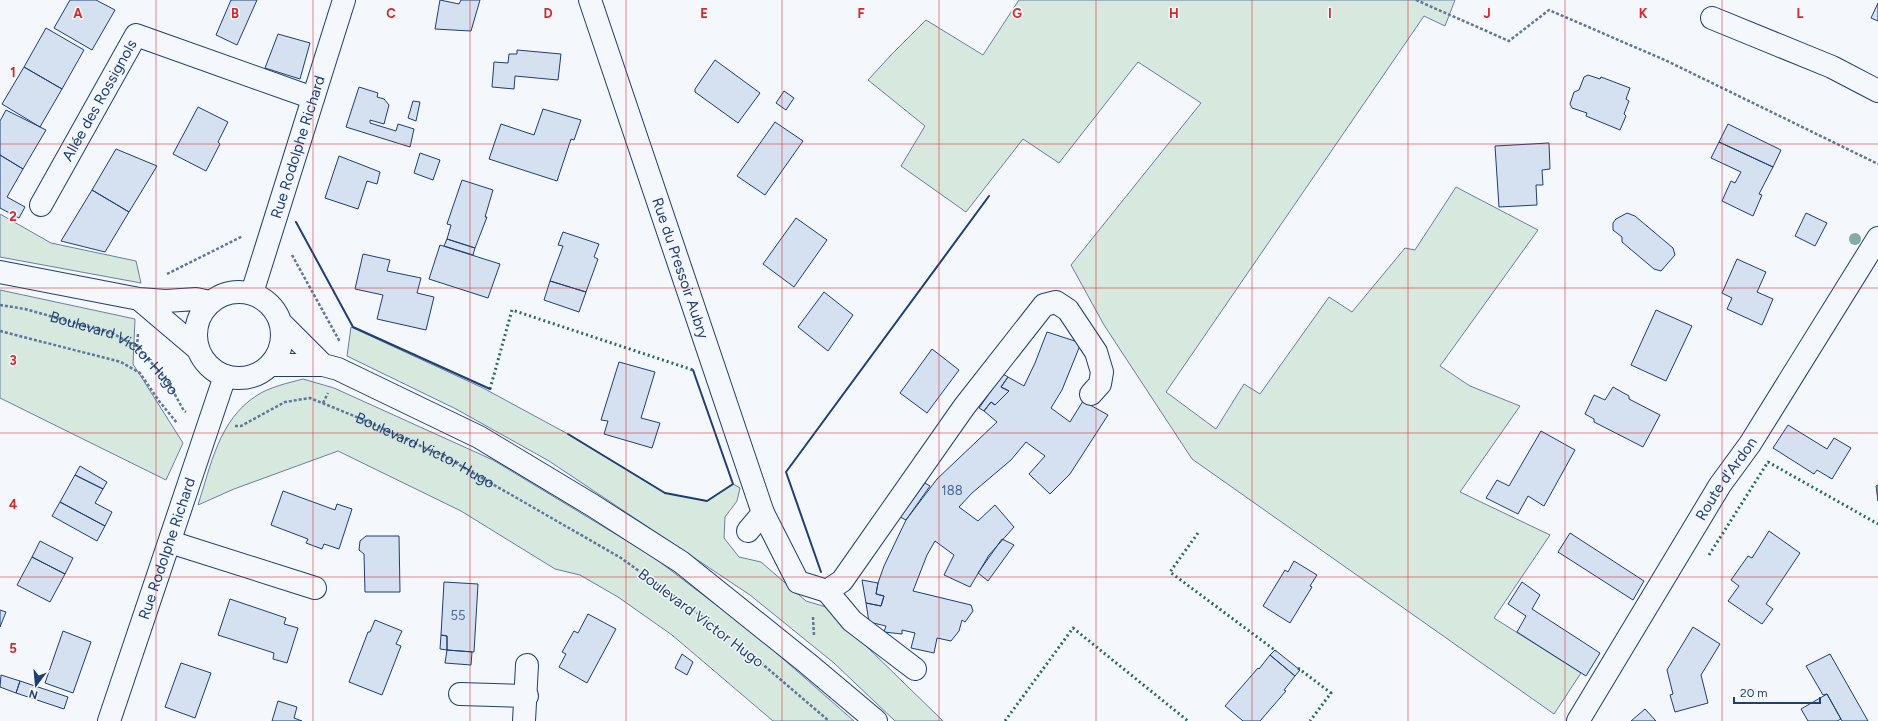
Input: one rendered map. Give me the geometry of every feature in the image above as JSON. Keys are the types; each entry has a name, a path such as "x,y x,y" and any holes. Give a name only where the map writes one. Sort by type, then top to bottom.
{"street":[{"name":"Rue Rodolphe Richard","path":"252,293 344,0"},
{"name":"Rue du Pressoir Aubry","path":"590,0 763,513 798,582 827,591"},
{"path":"1712,18 1832,67 1878,90"},
{"name":"Allée des Rossignols","path":"41,205 136,35 313,98"},
{"name":"Route d'Ardon","path":"1578,721 1720,485 1750,444 1878,238"},
{"path":"0,272 140,299 166,301 196,299 210,302"},
{"path":"198,349 196,328 201,314 210,302 222,294 237,291 252,293 264,299 275,310 281,323 324,365"},
{"path":"140,299 198,349 205,362 217,372 225,376 240,378 255,375 270,365 279,353 282,338 281,323"},
{"path":"915,669 852,621 827,591 842,581 964,407 1044,306 1056,302 1068,310 1096,352 1102,372 1100,384 1092,394"},
{"path":"270,365 324,365"},
{"name":"Boulevard Victor Hugo","path":"324,365 338,369 479,437 592,505 674,558 807,663 876,721"},
{"name":"Rue Rodolphe Richard","path":"109,721 225,376"},
{"path":"748,531 763,513"},
{"path":"170,542 315,588"},
{"path":"524,721 527,696 527,665"},
{"path":"460,694 527,696"}],"path":[{"path":"1416,0 1509,42 1549,10 1667,60 1878,164"},
{"name":"Boulevard Victor Hugo","path":"0,306 25,309 114,334 137,347 167,380 184,411 209,426 241,426 285,402 310,398 449,459 621,558 730,636"},
{"path":"0,331 121,362 140,373 159,401 177,423"},
{"name":"Boulevard Victor Hugo","path":"747,651 829,721"}],"shaded area":[{"path":"1019,0 1455,0 1445,26 1424,16 1166,392 1216,429 1244,384 1260,394 1329,297 1352,312 1405,248 1415,250 1456,187 1538,230 1440,366 1470,386 1520,406 1460,492 1550,535 1494,618 1581,673 1554,714 1192,459 1104,325 1071,265 1201,103 1138,62 1059,163 1023,139 966,212 901,166 925,126 868,80 926,20 983,55"},
{"path":"0,214 51,243 136,261 141,283 0,257"},
{"path":"0,290 135,319 133,364 183,443 166,480 0,398"},
{"path":"351,327 483,388 568,434 665,493 707,501 733,484 740,488 737,501 725,517 724,538 739,557 761,562 806,601 826,607 943,721 895,721 834,663 750,595 549,461 456,409 347,356"},
{"path":"303,379 334,388 493,460 652,556 757,636 854,721 773,721 672,635 618,597 580,575 555,569 461,511 338,451 234,489 198,505 218,444 225,430 243,406 267,390"}],"building":[{"path":"70,0 96,0 115,10 92,50 54,28"},
{"path":"231,0 257,0 237,45 216,35"},
{"path":"440,0 459,4 461,0 480,0 471,31 435,29"},
{"path":"1878,3 1878,21 1871,18"},
{"path":"46,28 84,50 62,89 24,67"},
{"path":"278,34 310,43 300,79 265,68"},
{"path":"517,50 561,54 558,80 515,76 514,89 492,87 494,62 508,63 509,54 517,54"},
{"path":"715,60 760,93 738,123 695,92 695,89"},
{"path":"24,67 62,89 40,127 2,104"},
{"path":"1588,75 1600,79 1601,77 1630,88 1626,99 1629,101 1624,114 1626,116 1620,130 1586,116 1587,113 1572,108 1570,104 1574,92 1579,90 1584,77"},
{"path":"359,87 378,93 377,97 384,99 389,105 384,124 370,120 370,123 396,131 398,124 414,129 410,147 346,127"},
{"path":"784,91 794,98 786,110 776,103"},
{"path":"413,101 420,102 416,121 408,118"},
{"path":"198,107 228,122 218,142 220,144 206,171 173,154"},
{"path":"543,109 581,120 574,140 571,139 557,181 489,159 501,124 534,135"},
{"path":"6,110 46,130 23,169 0,155 0,121"},
{"path":"775,122 803,141 765,195 737,176"},
{"path":"1728,124 1781,150 1773,167 1719,142"},
{"path":"1719,142 1773,167 1759,194 1762,195 1753,216 1722,201 1731,181 1735,183 1741,172 1711,158"},
{"path":"1549,143 1550,169 1542,170 1543,185 1536,185 1537,205 1499,207 1495,146"},
{"path":"116,149 157,166 129,212 92,190"},
{"path":"420,153 440,160 433,180 414,173"},
{"path":"0,155 23,169 7,197 25,207 19,218 0,208"},
{"path":"339,156 380,172 377,184 367,181 358,209 325,198"},
{"path":"462,180 493,190 485,217 487,217 475,248 447,239 451,225 447,224"},
{"path":"92,190 129,212 105,252 61,241"},
{"path":"1627,213 1635,216 1673,248 1675,255 1661,271 1654,269 1622,242 1622,237 1613,230 1613,223 1616,219"},
{"path":"1806,213 1827,223 1815,246 1795,236"},
{"path":"796,218 827,240 794,287 763,264"},
{"path":"563,232 599,244 594,257 598,259 586,292 550,281 563,246 558,245"},
{"path":"447,239 475,248 473,255 444,246"},
{"path":"440,245 500,264 488,298 429,279"},
{"path":"363,254 390,260 387,271 421,278 417,293 434,297 426,330 377,319 383,295 355,289"},
{"path":"1737,259 1766,272 1757,292 1773,299 1762,325 1727,309 1732,298 1722,293"},
{"path":"550,281 586,292 579,312 544,300"},
{"path":"824,292 853,315 828,351 798,327"},
{"path":"1656,310 1692,326 1666,381 1631,365"},
{"path":"1047,332 1081,343 1062,390 1051,408 1070,422 1083,401 1108,415 1070,474 1050,494 1029,474 1045,456 1026,442 1011,460 972,493 959,507 978,521 995,505 1014,527 989,555 970,587 944,575 954,555 935,541 927,555 913,591 971,605 973,611 965,622 962,620 959,631 951,641 937,638 934,653 911,648 915,633 902,630 902,634 884,632 886,626 869,622 866,603 881,606 884,596 876,594 878,583 884,566 906,520 937,479 997,422 984,411 991,402 995,405 1009,391 1001,387 1008,377 1024,386"},
{"path":"932,349 959,370 927,413 900,393"},
{"path":"619,362 655,372 641,418 660,423 652,448 604,434 608,421 601,420"},
{"path":"1003,374 1008,377 1001,387 1009,391 995,405 991,402 984,411 979,408"},
{"path":"1613,387 1629,396 1629,399 1660,415 1643,447 1594,422 1594,419 1585,414 1594,395 1605,400"},
{"path":"1788,425 1827,449 1834,438 1851,448 1832,479 1817,470 1814,474 1773,448"},
{"path":"1541,431 1575,450 1544,506 1528,496 1518,514 1486,498 1497,480 1509,486"},
{"path":"80,466 107,482 103,489 75,475"},
{"path":"75,475 103,489 95,503 112,512 105,526 60,502"},
{"path":"925,483 930,486 906,520 900,517"},
{"path":"1878,485 1878,501 1876,486"},
{"path":"283,491 335,510 337,504 352,509 339,549 324,544 322,549 306,543 308,539 271,525"},
{"path":"60,502 105,526 97,541 52,516"},
{"path":"1769,531 1800,553 1766,604 1773,609 1762,624 1728,601 1739,586 1731,580 1748,556 1752,558"},
{"path":"1570,533 1644,581 1633,600 1558,552"},
{"path":"366,536 399,536 400,592 365,592 364,554 359,550 360,541"},
{"path":"1002,539 1014,545 988,581 978,573"},
{"path":"40,541 73,558 65,574 32,557"},
{"path":"32,557 65,574 50,602 17,585"},
{"path":"1294,561 1317,575 1310,586 1312,587 1290,623 1263,606 1285,570 1288,572"},
{"path":"862,580 878,583 876,594 884,596 881,606 866,603"},
{"path":"444,582 478,584 474,652 447,650 447,636 441,635"},
{"path":"1522,582 1540,595 1532,609 1600,653 1586,676 1517,632 1526,616 1508,604"},
{"path":"230,599 286,618 284,624 298,628 287,663 273,659 274,653 218,635"},
{"path":"0,610 6,612 0,627"},
{"path":"588,614 616,629 587,683 559,667 566,654 562,652 574,631 578,633"},
{"path":"375,620 402,631 396,644 401,646 382,695 349,682 368,632 370,632"},
{"path":"1693,627 1720,644 1701,675 1708,703 1675,712 1670,695 1673,694 1667,670"},
{"path":"63,631 91,642 73,693 45,683"},
{"path":"441,635 447,636 447,650 440,649"},
{"path":"447,650 472,652 471,665 445,663"},
{"path":"1275,650 1300,670 1295,676 1270,655"},
{"path":"682,654 693,662 687,675 675,668"},
{"path":"1830,654 1868,721 1842,721 1827,694 1823,695 1806,666"},
{"path":"1270,655 1295,676 1284,690 1286,691 1260,721 1243,721 1225,706"},
{"path":"181,663 211,673 195,718 165,707"},
{"path":"1,675 20,681 16,693 0,687"},
{"path":"20,681 68,697 64,709 16,693"},
{"path":"1827,694 1841,719 1837,721 1808,721 1801,709"},
{"path":"278,701 297,707 294,718 302,721 272,721"},
{"path":"1645,709 1656,721 1631,721"}],"hedge":[{"path":"490,389 512,310 693,370"},
{"path":"1709,555 1768,462 1878,524"},
{"path":"1198,533 1170,572 1276,651"},
{"path":"1005,721 1073,628 1188,721"},
{"path":"1298,668 1331,693 1310,721"}],"wall":[{"path":"821,572 786,472 989,196"},
{"path":"296,222 353,327 490,389"},
{"path":"568,434 665,493 707,501 733,484 693,370"}]}
